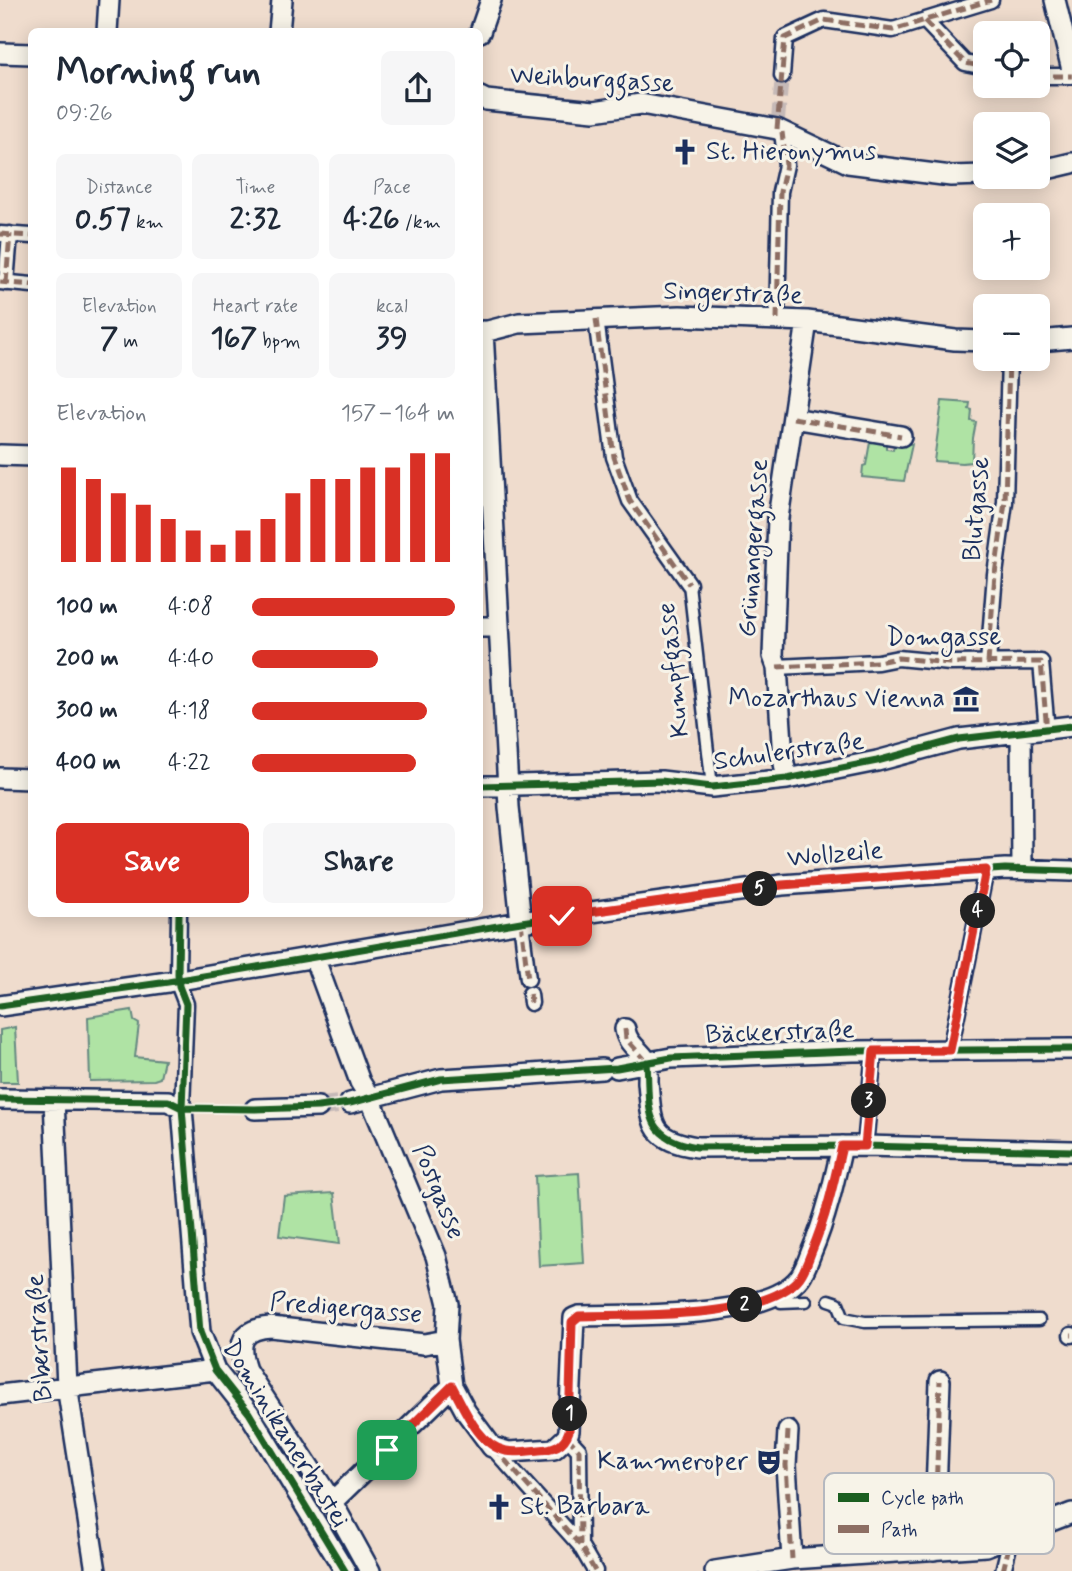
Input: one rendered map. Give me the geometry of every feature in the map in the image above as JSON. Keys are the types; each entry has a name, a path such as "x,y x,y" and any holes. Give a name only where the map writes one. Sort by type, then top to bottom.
{"street":[{"path":"107,28 109,0"},
{"path":"279,28 282,0"},
{"path":"481,28 491,0"},
{"path":"782,76 785,38 824,20 893,30 991,0"},
{"path":"1055,0 1072,69"},
{"path":"925,21 965,63 973,65"},
{"path":"0,53 28,54"},
{"path":"1050,76 1072,76"},
{"name":"Weihburggasse","path":"483,98 594,111 641,104 779,127 848,163 951,176 973,175"},
{"path":"777,319 780,192 786,164 779,127"},
{"path":"1050,168 1072,163"},
{"path":"28,236 5,234 3,283 28,285"},
{"name":"Singerstraße","path":"483,332 519,323 681,316 807,321 973,341"},
{"name":"Kumpfgasse","path":"596,319 614,457 630,501 689,584"},
{"name":"Grünangergasse","path":"787,779 783,758 777,667 773,656 778,519 807,321"},
{"path":"1050,340 1072,338"},
{"name":"Blutgasse","path":"988,663 995,574 1005,502 1009,371"},
{"path":"483,406 489,627 530,992"},
{"path":"793,418 901,436"},
{"path":"0,455 28,456"},
{"name":"Domgasse","path":"777,667 878,662 898,658 950,663 1041,662 1047,731"},
{"name":"Schulerstraße","path":"483,786 661,781 712,787 787,779 877,761 959,739 1047,731 1072,726"},
{"path":"1021,732 1022,868"},
{"path":"0,778 28,779"},
{"name":"Wollzeile","path":"0,1006 179,980 521,922 782,885 1022,868 1072,871"},
{"path":"950,1050 986,870"},
{"path":"0,1099 168,1101 182,1108 186,1004 179,980 179,917"},
{"name":"Postgasse","path":"314,957 360,1082 370,1098 436,1256 449,1304 446,1340 452,1386 474,1425 580,1545 595,1571"},
{"path":"625,1029 626,1038 647,1062 652,1120 664,1137 682,1145 1072,1151"},
{"name":"Bäckerstraße","path":"350,1103 441,1079 610,1068 671,1058 874,1051 1072,1049"},
{"path":"865,1146 874,1051"},
{"name":"Biberstraße","path":"54,1100 67,1386 96,1571"},
{"path":"255,1109 318,1107"},
{"name":"Dominikanerbastei","path":"182,1108 200,1332 215,1370 249,1413 345,1571"},
{"path":"492,1447 509,1452 555,1449 567,1437 574,1318 718,1310 744,1306 777,1295 794,1283 805,1268 823,1225 842,1146"},
{"name":"Predigergasse","path":"245,1337 254,1328 271,1327 425,1344 446,1340"},
{"name":"Dominikanerbastei","path":"245,1337 240,1352 246,1370 332,1502 370,1571"},
{"path":"0,1395 215,1370"},
{"path":"937,1473 940,1381"},
{"path":"332,1502 452,1386"},
{"path":"788,1431 786,1465 792,1559"},
{"name":"Postgasse","path":"567,1437 579,1450 580,1545"},
{"path":"1054,1520 1072,1513"},
{"path":"715,1571 792,1559 824,1564 903,1554"}],"lane":[{"name":"Kumpfgasse","path":"689,584 712,787"},
{"path":"777,1295 781,1302 806,1301"},
{"path":"829,1300 838,1303 844,1318 865,1322 1039,1320"}],"green space":[{"path":"942,401 970,403 971,421 976,422 972,462 934,461"},
{"path":"867,438 886,441 886,449 893,450 895,442 912,444 904,481 862,477 870,442 866,441"},
{"path":"132,1010 134,1021 139,1024 135,1057 164,1060 160,1078 90,1081 88,1017"},
{"path":"15,1027 18,1082 0,1082 0,1030"},
{"path":"579,1173 584,1263 539,1266 535,1176"},
{"path":"334,1193 340,1244 279,1236 284,1196"}],"tunnel":[{"path":"778,119 782,76"},
{"path":"318,1107 350,1103"}],"marked path":[{"path":"777,129 785,38 824,20 893,30 991,0"},
{"path":"925,21 965,63 973,65"},
{"path":"1050,76 1072,76"},
{"path":"777,319 780,192 786,165 782,132"},
{"path":"0,234 28,236"},
{"path":"6,283 10,234"},
{"path":"0,282 28,285"},
{"path":"596,319 614,457 630,501 689,584"},
{"path":"988,663 995,574 1005,502 1009,371"},
{"path":"793,418 901,436"},
{"path":"777,667 878,662 898,658 950,663 1041,662 1047,731"},
{"path":"950,1050 986,870"},
{"path":"521,922 528,979"},
{"path":"530,994 531,1003"},
{"path":"625,1029 626,1039 647,1062 647,1067"},
{"path":"865,1146 874,1051"},
{"path":"567,1437 574,1318 729,1308 759,1301 783,1291 800,1277 808,1262 833,1186 842,1146"},
{"path":"937,1473 940,1381"},
{"path":"452,1386 474,1425 580,1545 595,1571"},
{"path":"788,1431 786,1465 792,1559"},
{"path":"567,1437 579,1450 580,1545"},
{"path":"492,1447 509,1452 554,1449 567,1437"},
{"path":"1003,1571 1007,1554"}],"cycle path":[{"path":"483,786 661,781 712,787 787,779 877,761 959,739 1072,726"},
{"path":"0,1006 168,982 521,922 782,885 1005,869 1072,871"},
{"path":"179,917 178,974 179,986 186,1004 182,1108 200,1332 215,1370 249,1413 345,1571"},
{"path":"0,1099 168,1101 182,1108 318,1107 350,1103 441,1079 617,1068 671,1058 853,1051 1072,1049"},
{"path":"647,1062 649,1106 657,1128 679,1143 697,1147 865,1146 1072,1151"}],"place":[{"name":"St. Hieronymus","path":"685,152"},
{"name":"Mozarthaus Vienna","path":"966,699"},
{"name":"Kammeroper","path":"769,1462"},
{"name":"St. Barbara","path":"499,1507"}],"route":[{"path":"387,1450 452,1386 474,1425 492,1447 509,1452 555,1449 567,1437 569,1431 574,1318 705,1311 744,1306 777,1295 801,1277 823,1225 842,1146 865,1146 874,1051 950,1050 986,870 782,885 562,916"}]}
